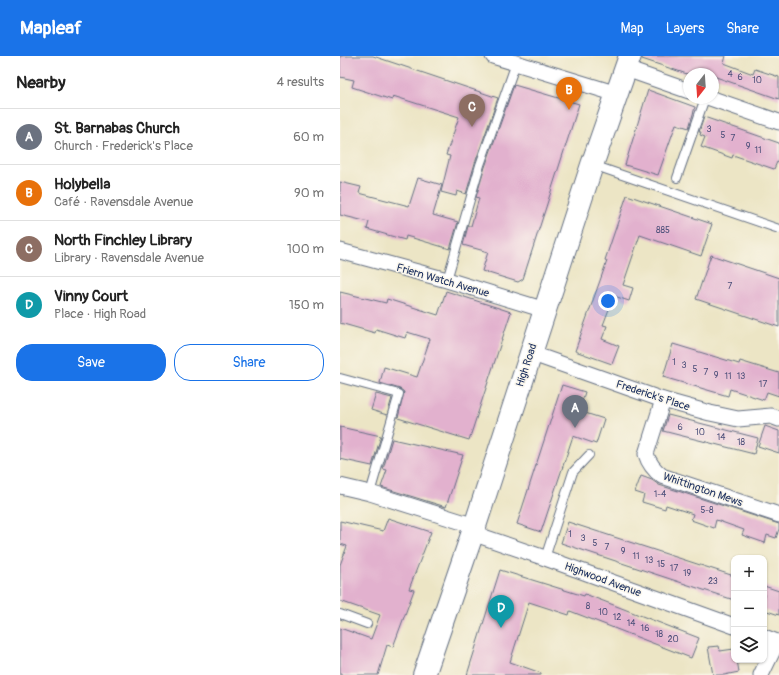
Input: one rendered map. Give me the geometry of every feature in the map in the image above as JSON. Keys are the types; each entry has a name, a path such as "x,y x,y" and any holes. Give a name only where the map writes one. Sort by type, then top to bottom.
{"main road":[{"name":"High Road","path":"424,675 473,530 592,164 628,62"}],"street":[{"path":"493,56 617,94"},
{"path":"628,62 683,88"},
{"path":"719,101 779,122"},
{"name":"Friern Watch Avenue","path":"340,251 447,280 545,310"},
{"name":"Frederick's Place","path":"530,353 663,400 710,413 738,419 771,416 779,419"},
{"name":"Whittington Mews","path":"663,400 646,454 648,462 655,471 662,476 779,515"},
{"name":"Highwood Avenue","path":"340,486 370,493 731,625"},
{"path":"767,638 778,642 767,662"},
{"path":"760,675 767,663"}],"lane":[{"path":"447,280 480,165 516,63"},
{"path":"677,178 703,104"},
{"path":"592,164 779,230"},
{"path":"340,378 399,394 370,493"},
{"path":"545,558 573,472 589,455"},
{"path":"340,614 367,624"}],"building":[{"path":"340,56 373,56 498,98 475,163 466,194 457,191 456,196 441,192 450,156 446,155 459,117 393,96 392,100 352,87 354,80 340,77"},
{"path":"642,56 726,56 724,63 753,74 755,69 779,77 779,99 719,78 719,68 683,68 683,73 642,59"},
{"path":"514,85 579,104 523,279 518,282 482,271 488,252 463,245 468,226 471,226 479,198 476,197 485,167"},
{"path":"648,90 683,103 683,104 695,107 689,128 676,124 658,175 625,165"},
{"path":"704,117 779,143 779,163 777,162 774,169 733,155 732,158 701,147 705,137 700,135 701,132 699,132"},
{"path":"418,178 442,185 433,215 458,222 450,249 406,236 405,240 367,229 369,222 340,215 340,182 361,187 359,193 409,206"},
{"path":"627,195 712,224 701,256 640,235 623,285 633,288 629,301 614,296 603,325 607,326 602,339 619,346 612,364 575,351 607,261 605,260"},
{"path":"711,255 779,278 779,327 696,299"},
{"path":"446,291 511,312 469,440 398,418 404,392 400,389 380,383 384,367 417,377 430,339 407,332 405,338 376,329 375,333 340,323 340,292 386,303 387,299 438,315"},
{"path":"673,344 739,364 740,361 779,373 779,396 767,392 764,400 730,389 728,396 663,377"},
{"path":"562,385 585,392 579,411 604,419 596,444 573,436 541,532 517,524"},
{"path":"376,394 392,398 387,415 371,410"},
{"path":"668,415 758,438 754,454 663,431"},
{"path":"765,426 779,431 779,453 758,446"},
{"path":"340,427 381,436 372,466 340,459"},
{"path":"392,439 463,455 446,507 381,487 387,470 383,469"},
{"path":"641,476 652,480 659,485 779,524 776,538 767,535 765,543 742,535 744,530 716,520 714,528 691,520 693,514 666,505 665,509 642,502 644,495 635,492"},
{"path":"388,518 431,532 409,589 414,590 393,647 387,645 378,675 340,675 340,628 371,639 380,615 340,601 340,565 347,546 340,544 340,521 383,531"},
{"path":"568,522 731,575 731,599 561,543"},
{"path":"500,570 584,596 585,594 699,638 691,658 570,611 569,615 529,602 510,662 541,673 541,675 467,675"},
{"path":"767,587 779,591 779,615 767,611"},
{"path":"719,646 720,651 731,649 731,663 738,663 739,672 724,675 713,675 708,647"}],"place":[{"name":"Holybella","path":"569,110"},
{"name":"North Finchley Library","path":"472,127"},
{"name":"St. Barnabas Church","path":"575,428"},
{"name":"Vinny Court","path":"501,628"}]}
